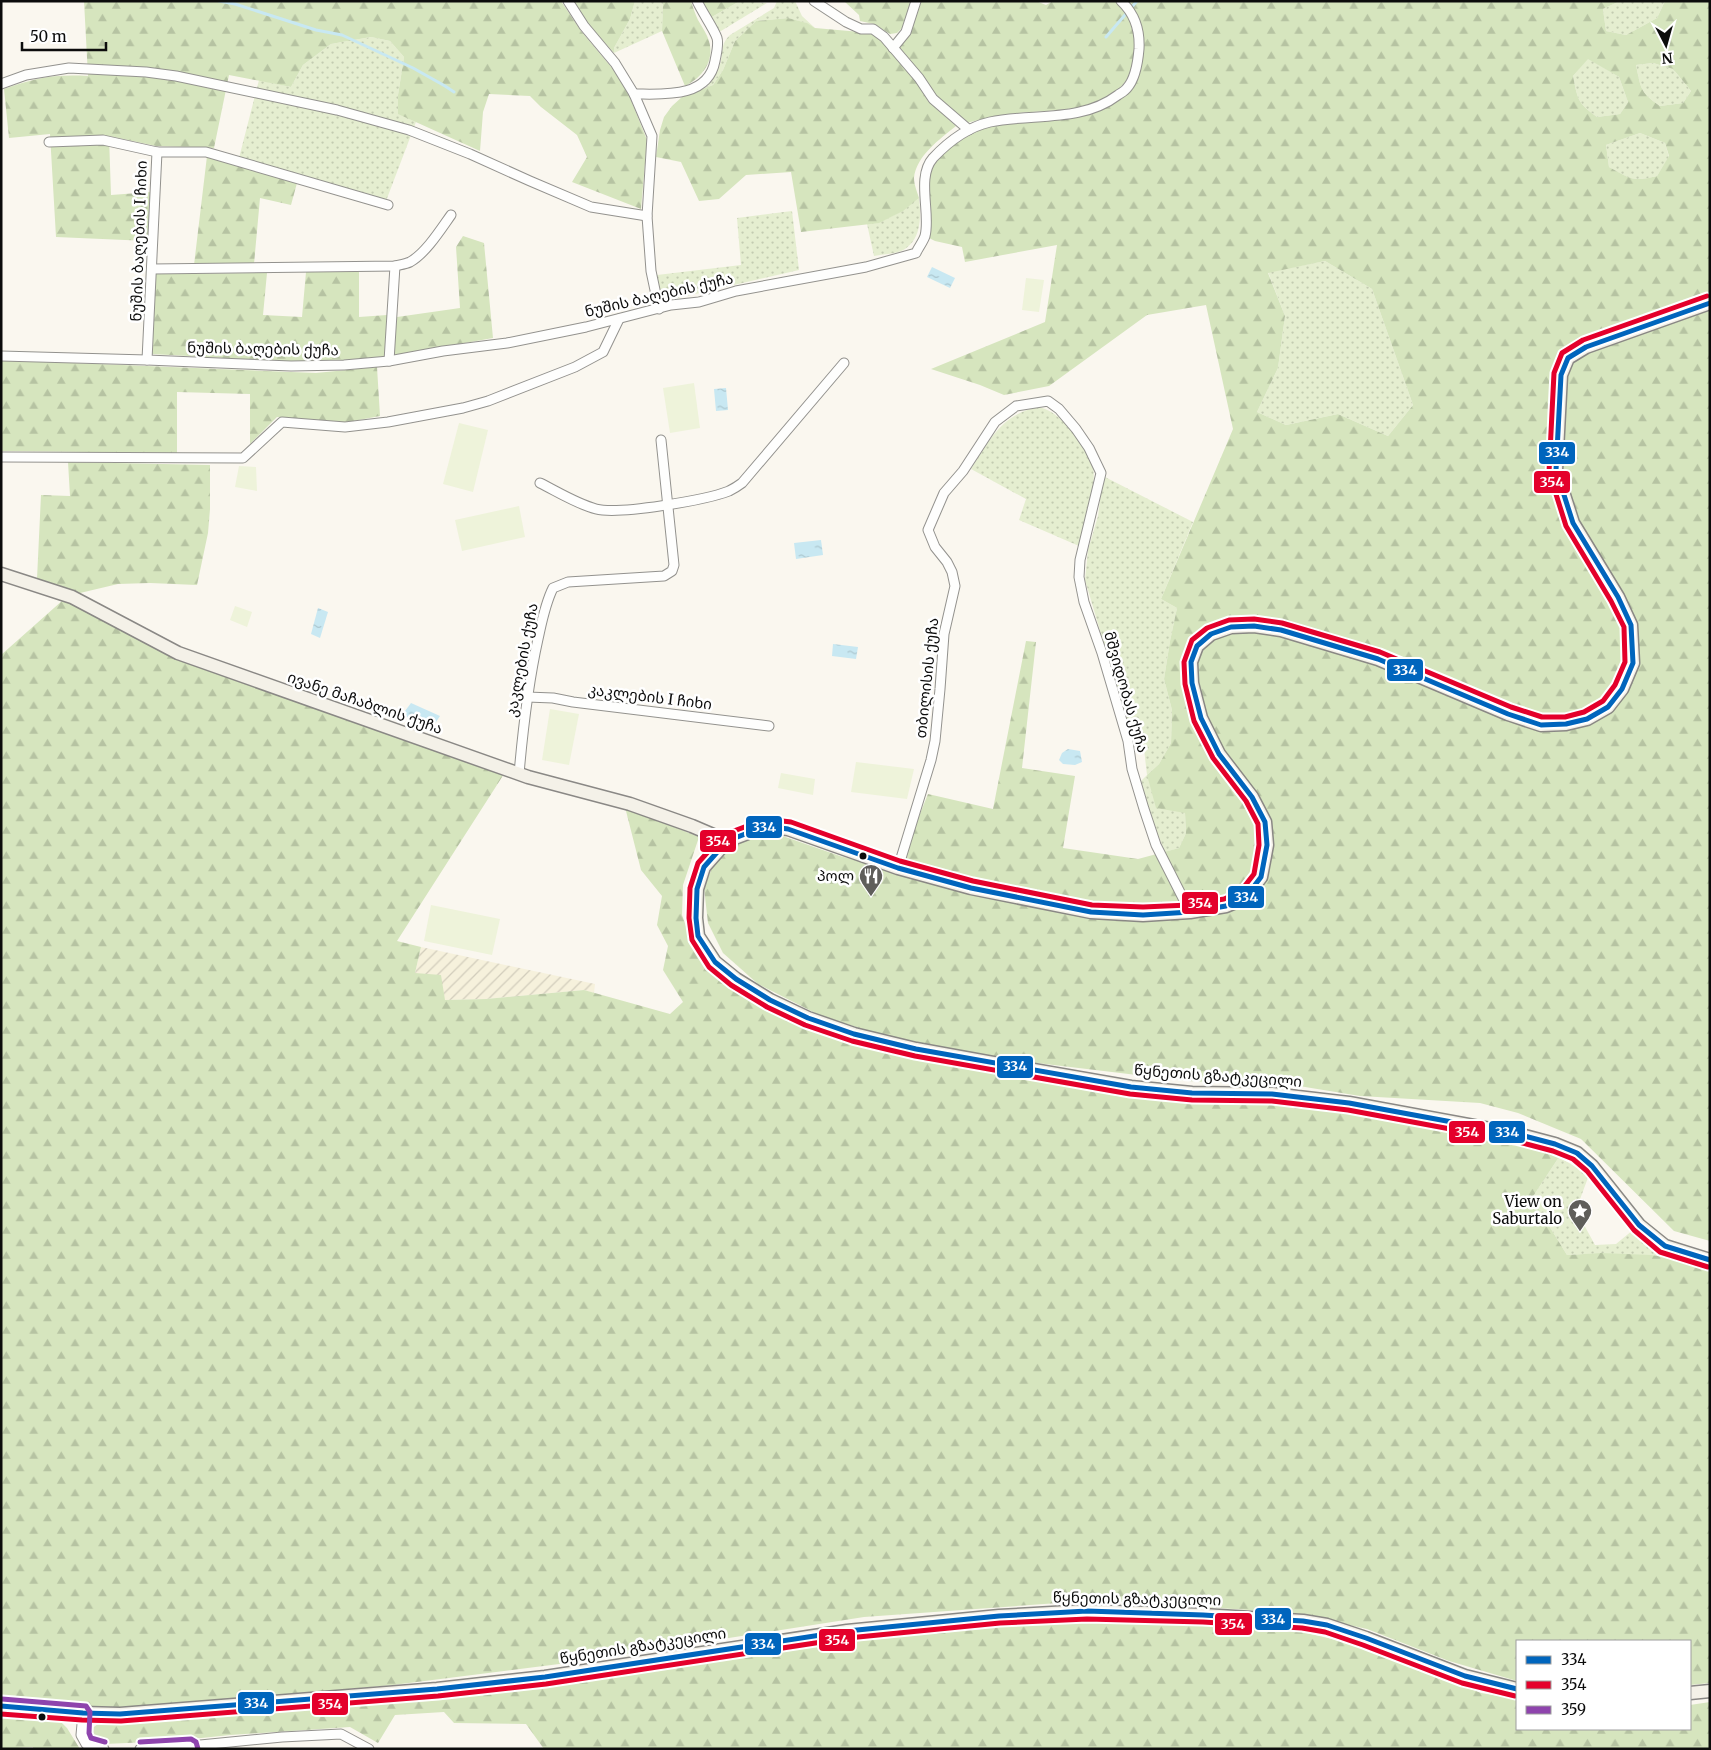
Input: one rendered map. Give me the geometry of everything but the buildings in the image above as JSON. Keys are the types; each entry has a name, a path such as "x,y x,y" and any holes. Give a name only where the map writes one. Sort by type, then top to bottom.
{"main road":[{"path":"727,841 766,826 788,829 898,868 971,888 1091,912 1142,914 1190,912 1226,906 1245,898 1261,877 1267,845 1264,822 1252,797 1219,754 1201,718 1192,684 1190,662 1197,646 1211,634 1231,627 1254,626 1281,630 1378,659 1508,714 1541,725 1566,724 1588,719 1608,707 1622,689 1633,662 1631,625 1618,597 1573,523 1556,470 1561,375 1568,358 1586,347 1710,303"},
{"name":"ივანე მაჩაბლის ქუჩა","path":"1,574 72,597 178,653 519,774 630,804 692,826 727,841"},
{"name":"წყნეთის გზატკეცილი","path":"727,841 704,867 697,889 696,918 698,936 715,962 736,979 770,1000 808,1018 854,1034 916,1048 1131,1087 1192,1093 1272,1094 1349,1103 1517,1134 1555,1144 1577,1153 1592,1166 1639,1225 1665,1246 1710,1260"},
{"name":"წყნეთის გზატკეცილი","path":"1,1706 120,1714 437,1689 555,1675 847,1631 999,1616 1087,1611 1203,1615 1327,1625 1457,1673 1516,1689"},
{"path":"1691,1693 1710,1691"}],"street":[{"path":"568,1 584,26 614,63 634,94 652,136 647,216 651,271 659,309"},
{"path":"634,94 681,93 693,88 704,80 714,67 717,39 697,1"},
{"path":"814,1 846,22 861,29 873,29 884,37 919,78 933,99 969,130"},
{"path":"893,48 906,32 916,1"},
{"name":"ნუშის ბაღების ქუჩა","path":"1,356 290,366 344,365 389,361 443,351 507,343 659,309 699,302 745,289 866,267 916,253 925,236 926,201 924,181 931,160 951,141 969,130 988,122 1080,112 1108,103 1128,88 1137,66 1138,26 1130,10 1121,1"},
{"path":"1,84 26,75 69,68 146,72 176,76 337,110 409,130 470,154 591,207 647,216"},
{"path":"49,142 103,140 156,152"},
{"name":"ნუშის ბაღების I ჩიხი","path":"147,360 156,152 206,152 388,205"},
{"path":"152,269 395,266 410,262 422,252 452,215"},
{"path":"389,361 395,266"},
{"path":"1,457 243,458 282,422 345,427 388,422 462,408 488,401 575,367 603,352 619,319"},
{"path":"540,483 583,504 619,511 667,504 729,491 742,483 844,363"},
{"name":"თბილისის ქუჩა","path":"898,868 935,741 944,634 955,586 952,572 935,547 928,530 944,493 963,471 995,422 1016,406 1048,401 1059,409 1076,429 1089,448 1101,473"},
{"path":"660,440 667,504"},
{"name":"მშვიდობას ქუჩა","path":"1101,473 1080,560 1079,578 1084,602 1102,653 1125,732 1132,770 1144,809 1156,845 1190,912"},
{"name":"კაკლების ქუჩა","path":"519,774 531,668 546,601 553,588 568,582 664,576 672,571 674,551 667,504"},
{"name":"კაკლების I ჩიხი","path":"527,696 769,726"},
{"path":"83,1713 82,1735 86,1744 104,1749"},
{"path":"140,1749 190,1747 282,1737 342,1734 369,1749"}],"shaded area":[{"path":"421,947 595,984 594,993 584,990 486,999 445,1000 415,973"}],"green space":[{"path":"84,1 561,1 581,31 612,68 629,95 647,140 641,209 572,182 587,157 577,135 530,96 489,94 483,112 480,151 398,114 398,95 404,57 390,41 371,37 331,44 303,65 291,87 229,75 214,148 156,146 109,136 111,195 151,192 148,241 56,237 50,134 9,138 4,89 45,78 88,76"},
{"path":"573,1 635,1 630,19 614,48 614,53 588,24"},
{"path":"635,1 663,1 662,31 614,53 614,48 630,19"},
{"path":"663,1 691,1 697,18 709,41 710,55 706,68 702,74 685,86 662,31"},
{"path":"700,1 740,1 710,18"},
{"path":"740,1 767,3 721,31 716,31 710,18"},
{"path":"777,1 795,1 802,16 815,28 806,23 788,18 756,21 735,41 723,70 713,85 706,88 719,68 724,43 730,35 774,8"},
{"path":"912,1 903,27 897,33 890,34 874,24 860,21 859,15 845,2"},
{"path":"921,1 1036,1 1046,5 1053,1 1115,1 1129,18 1134,30 1135,52 1131,71 1123,85 1111,95 1097,102 1081,107 1007,115 966,123 936,98 897,49 910,35"},
{"path":"1121,1 1620,1 1603,9 1606,31 1626,35 1657,18 1665,1 1710,1 1710,1241 1674,1231 1581,1139 1518,1113 1480,1103 1360,1096 1299,1086 1187,1081 987,1057 881,1035 819,1015 758,984 723,953 708,923 704,888 716,858 733,841 774,833 840,856 906,874 1091,912 898,868 928,794 993,809 1026,641 1036,642 1022,768 1075,776 1063,848 1138,859 1179,848 1186,833 1185,813 1156,808 1147,775 1159,764 1171,743 1172,710 1164,679 1177,608 1161,599 1233,429 1206,305 1147,315 1049,386 1004,395 931,369 1045,322 1057,245 965,262 962,247 935,241 925,236 931,160 969,130 1081,112 1128,88 1137,66 1138,26","holes":["1588,59 1619,77 1628,102 1620,114 1597,117 1579,100 1573,76","1653,63 1673,69 1691,91 1683,103 1660,106 1642,89 1636,65","1640,133 1665,143 1669,156 1657,176 1637,179 1609,167 1606,145","1325,261 1372,289 1413,405 1388,436 1338,414 1286,425 1257,412 1278,368 1285,316 1268,273"]},
{"path":"1620,1 1665,1 1657,18 1626,35 1606,31 1603,9"},
{"path":"788,18 807,23 815,28 872,33 877,36 916,79 928,101 956,126 930,149 919,162 914,178 919,198 903,211 879,223 801,232 791,172 746,175 719,199 699,201 681,162 656,157 664,117 672,106 682,97 713,85 723,70 735,41 756,21"},
{"path":"371,37 390,41 404,57 398,95 398,113 416,122 386,201 239,158 259,80 291,87 303,65 331,44"},
{"path":"1588,58 1619,77 1628,102 1620,114 1597,117 1579,100 1573,76"},
{"path":"1653,63 1673,69 1691,91 1683,103 1660,106 1642,89 1636,65"},
{"path":"1640,133 1665,143 1669,157 1657,176 1636,179 1609,167 1606,145"},
{"path":"207,156 297,183 291,205 260,198 254,264 194,265"},
{"path":"919,198 919,226 915,239 905,249 898,252 874,256 867,224 888,218"},
{"path":"792,211 799,270 661,302 657,275 741,265 737,218"},
{"path":"463,236 484,243 493,338 392,356 397,317 460,308 456,247"},
{"path":"1325,261 1372,289 1413,405 1388,436 1338,414 1286,425 1257,412 1278,368 1285,316 1268,272"},
{"path":"306,272 359,272 359,317 387,315 385,358 296,362 152,354 155,274 267,273 263,315 302,317"},
{"path":"1026,278 1044,280 1039,312 1022,310"},
{"path":"1,360 316,373 377,367 380,416 343,423 277,417 250,444 250,394 177,392 177,453 1,451"},
{"path":"694,383 700,428 670,433 663,388"},
{"path":"1039,407 1054,414 1066,425 1085,449 1093,467 1092,495 1079,546 1019,520 1026,499 971,469 991,438 1006,422 1026,410"},
{"path":"459,423 488,430 473,492 443,484"},
{"path":"68,462 210,465 208,533 197,585 118,584 80,593 37,579 41,495 70,496"},
{"path":"239,466 256,467 257,491 235,487"},
{"path":"1103,476 1193,522 1161,599 1177,608 1164,679 1172,710 1171,743 1159,764 1147,775 1144,749 1133,742 1085,580 1088,550 1098,516"},
{"path":"519,506 525,537 462,551 455,520"},
{"path":"63,600 202,667 504,774 397,941 421,947 415,973 441,975 445,1000 486,999 584,990 670,1014 683,1002 663,970 668,946 657,925 662,896 641,870 625,807 699,837 683,885 682,915 691,940 714,973 741,994 768,1009 845,1036 1041,1080 1132,1094 1252,1099 1309,1106 1508,1139 1559,1157 1532,1198 1567,1255 1601,1253 1651,1255 1710,1264 1710,1683 1691,1685 1691,1640 1516,1640 1516,1681 1449,1661 1367,1629 1295,1613 1125,1602 1058,1603 864,1617 575,1662 393,1685 135,1708 1,1700 1,655"},
{"path":"235,606 252,612 247,627 230,620"},
{"path":"550,709 579,714 569,765 542,760"},
{"path":"856,762 914,769 907,799 851,792"},
{"path":"781,773 815,779 813,795 778,788"},
{"path":"1147,775 1185,813 1186,833 1179,848 1165,852 1147,808 1141,781"},
{"path":"431,905 500,919 492,955 424,941"},
{"path":"1559,1157 1589,1175 1576,1210 1595,1245 1616,1244 1633,1230 1662,1250 1692,1262 1630,1255 1567,1255 1532,1198"},
{"path":"1061,1618 1208,1624 1302,1632 1358,1645 1481,1693 1516,1699 1516,1730 1691,1730 1691,1705 1710,1702 1710,1749 544,1749 526,1724 454,1723 444,1712 395,1715 378,1743 350,1727 173,1741 104,1744 92,1739 91,1729 98,1724 115,1724 506,1685 700,1660 890,1631"},
{"path":"1,1716 61,1722 80,1749 33,1749 33,1747 1,1749"}],"water":[{"path":"932,267 955,278 950,288 927,277"},
{"path":"726,388 728,410 716,411 714,389"},
{"path":"821,540 823,555 796,559 794,543"},
{"path":"318,608 328,612 320,638 311,634"},
{"path":"833,644 858,647 856,659 832,656"},
{"path":"411,703 440,716 432,728 402,715"},
{"path":"1068,749 1080,751 1082,762 1075,765 1063,764 1059,760 1062,753"}],"waterway":[{"path":"219,1 235,4 316,30 342,35 413,68 454,92"},
{"path":"1106,37 1137,1"}],"transit line":[{"name":"354","path":"1707,296 1583,340 1562,353 1554,373 1549,472 1566,526 1611,601 1624,627 1625,662 1615,685 1603,701 1584,712 1565,717 1542,717 1511,707 1380,652 1282,623 1254,619 1229,620 1207,628 1192,640 1184,662 1185,684 1194,721 1213,758 1246,801 1258,824 1259,845 1254,874 1240,892 1224,899 1189,905 1143,907 1092,905 973,881 900,861 791,822 766,819 723,835 698,863 690,888 689,918 692,940 709,967 731,985 767,1007 805,1025 852,1041 915,1056 1130,1094 1192,1100 1272,1101 1348,1110 1515,1141 1553,1151 1573,1159 1587,1171 1634,1230 1660,1252 1708,1267"},
{"name":"334","path":"1710,303 1586,347 1568,358 1561,375 1556,470 1573,523 1618,597 1631,625 1633,663 1622,689 1608,707 1587,719 1566,724 1541,725 1508,714 1378,659 1281,630 1254,626 1231,627 1211,634 1197,646 1191,662 1192,683 1201,718 1219,754 1252,797 1265,822 1267,845 1261,877 1245,898 1226,906 1190,912 1143,915 1091,912 971,888 898,868 788,829 766,826 727,841 704,867 697,889 696,918 698,936 715,962 736,979 770,1000 808,1018 854,1034 916,1049 1131,1087 1192,1093 1272,1094 1349,1103 1517,1134 1555,1144 1577,1153 1592,1166 1639,1225 1665,1246 1710,1260"},
{"name":"334","path":"1,1706 120,1714 437,1689 545,1677 847,1631 999,1616 1087,1611 1203,1615 1303,1621 1327,1625 1465,1676 1516,1689"},
{"name":"354","path":"1,1714 121,1721 438,1696 546,1684 848,1638 1000,1623 1087,1619 1203,1622 1302,1628 1325,1632 1462,1683 1515,1696"},
{"name":"359","path":"2,1699 86,1706 90,1712 89,1733 91,1738 105,1742"},
{"name":"359","path":"140,1742 191,1739 196,1742 198,1749"}],"place":[{"name":"პოლ","path":"871,897"},
{"name":"View on Saburtalo","path":"1580,1232"}]}
